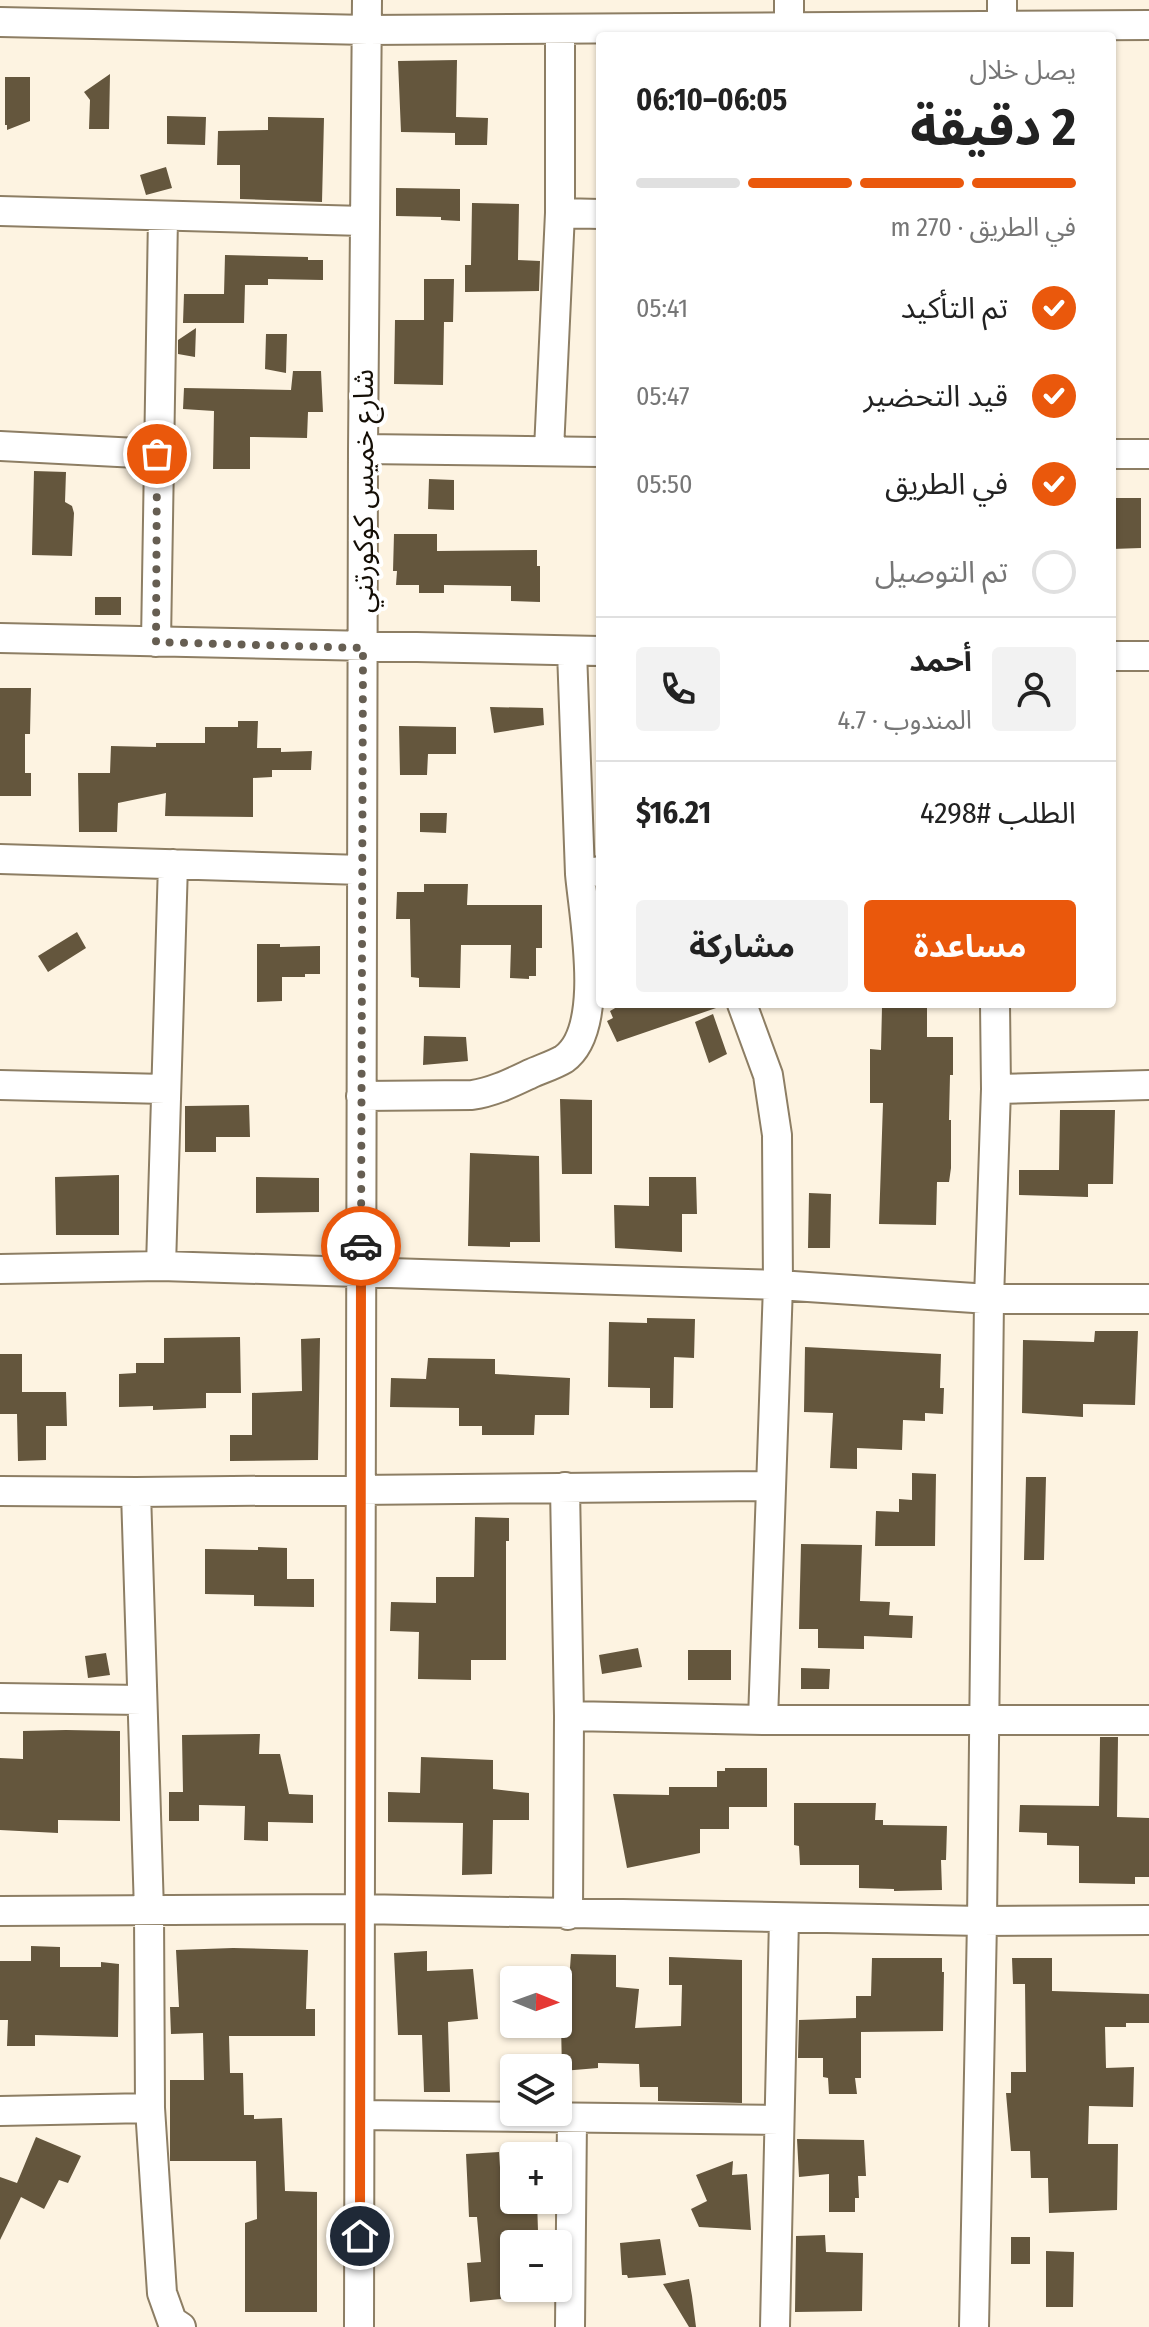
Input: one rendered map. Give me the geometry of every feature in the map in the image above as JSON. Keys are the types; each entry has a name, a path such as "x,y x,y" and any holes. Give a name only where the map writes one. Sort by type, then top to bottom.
{"street":[{"name":"شارع خميس كوكورتني","path":"359,2327 360,1273 367,0"},
{"path":"0,22 170,13 368,30 560,29 789,14 1149,25"},
{"path":"549,450 560,213 560,29"},
{"path":"0,211 364,221"},
{"path":"560,213 596,214"},
{"path":"156,642 163,216"},
{"path":"0,446 157,454"},
{"path":"363,449 596,452"},
{"path":"1116,454 1149,454"},
{"path":"0,638 596,651"},
{"path":"361,1096 488,1093 565,1058 583,1031 589,1003 590,873 572,651"},
{"path":"1116,656 1149,656"},
{"path":"0,859 362,870"},
{"path":"161,1266 173,864"},
{"path":"743,1008 768,1075 777,1135 778,1285 763,1720"},
{"path":"974,2327 995,1008"},
{"path":"0,1085 165,1089"},
{"path":"996,1089 1149,1085"},
{"path":"0,1269 161,1266 778,1285 989,1299 1149,1299"},
{"path":"0,1491 769,1486"},
{"path":"565,1487 568,1915"},
{"path":"136,1492 149,1911 150,2108 162,2293 172,2321 181,2327"},
{"path":"0,1698 142,1700"},
{"path":"569,1716 763,1720 1149,1720"},
{"path":"0,1911 359,1909 982,1921 1149,1920"},
{"path":"775,2327 784,1918"},
{"path":"0,2111 150,2108"},
{"path":"361,2115 500,2117"},
{"path":"572,2118 779,2120"},
{"path":"570,2327 572,2126"}],"building":[{"path":"457,60 456,117 488,118 487,145 455,145 455,133 401,132 398,61"},
{"path":"110,74 109,129 89,129 90,100 84,92"},
{"path":"5,77 30,77 30,121 7,130 5,125"},
{"path":"167,116 206,117 205,145 167,144"},
{"path":"268,117 324,118 322,202 240,199 240,165 217,165 218,131 268,130"},
{"path":"166,167 172,188 146,195 140,175"},
{"path":"396,188 460,189 460,221 441,220 441,217 396,216"},
{"path":"472,203 519,204 518,260 540,261 539,291 465,292 465,265 471,265"},
{"path":"225,255 323,260 323,280 268,279 268,285 245,285 244,323 183,323 184,294 224,294"},
{"path":"424,279 454,279 453,322 444,322 443,385 394,384 395,320 424,320"},
{"path":"196,328 195,357 178,354 178,340"},
{"path":"266,334 287,334 286,373 265,369"},
{"path":"293,371 321,371 323,412 308,412 307,438 250,437 250,469 213,469 214,411 183,409 184,388 291,390"},
{"path":"34,471 66,472 65,502 72,506 74,513 72,556 32,555"},
{"path":"429,479 454,480 454,510 428,509"},
{"path":"1116,498 1141,498 1141,548 1116,549"},
{"path":"394,534 437,534 437,551 537,550 540,602 511,601 511,586 444,585 444,593 419,593 419,585 396,585 397,571 393,571"},
{"path":"95,597 121,597 121,615 95,615"},
{"path":"0,688 31,688 30,734 25,734 25,773 31,773 31,796 0,796"},
{"path":"490,707 543,708 544,725 494,733"},
{"path":"238,721 258,721 257,748 281,748 281,752 312,751 311,770 272,770 272,777 253,778 253,817 165,816 166,793 118,803 117,832 79,832 78,773 110,773 111,746 156,747 156,743 205,743 205,727 238,727"},
{"path":"399,726 456,727 456,754 428,754 427,775 400,775"},
{"path":"420,813 447,813 446,833 420,832"},
{"path":"424,884 468,884 467,905 542,905 542,948 536,948 536,976 529,976 529,979 510,978 511,945 461,945 460,988 419,987 419,978 411,977 410,919 396,919 397,892 424,892"},
{"path":"77,932 86,948 48,972 38,956"},
{"path":"257,944 320,946 320,974 282,977 282,1001 257,1002"},
{"path":"615,1008 716,1008 617,1042 607,1021 613,1018 610,1011"},
{"path":"882,1008 927,1008 927,1037 953,1037 949,1120 951,1168 949,1182 937,1182 936,1225 879,1224 883,1103 870,1103 870,1049 881,1050"},
{"path":"713,1014 727,1054 709,1063 695,1022"},
{"path":"424,1036 466,1037 468,1061 423,1065"},
{"path":"560,1099 592,1100 592,1174 562,1174"},
{"path":"249,1105 250,1137 216,1137 216,1152 185,1152 185,1106"},
{"path":"1060,1110 1115,1110 1113,1184 1088,1184 1088,1197 1019,1195 1019,1170 1059,1170"},
{"path":"470,1153 539,1156 540,1242 510,1242 510,1247 468,1246"},
{"path":"119,1175 119,1235 56,1235 55,1177"},
{"path":"256,1177 319,1178 319,1212 256,1213"},
{"path":"649,1177 696,1177 697,1214 682,1214 682,1252 615,1248 614,1205 649,1206"},
{"path":"809,1193 831,1194 830,1248 808,1248"},
{"path":"647,1318 695,1319 694,1358 674,1357 673,1408 650,1408 650,1388 608,1387 609,1322 647,1323"},
{"path":"1095,1331 1138,1331 1135,1405 1083,1404 1083,1417 1022,1413 1023,1340 1094,1342"},
{"path":"240,1337 241,1393 206,1393 206,1408 153,1410 153,1406 119,1407 119,1374 136,1373 136,1363 164,1363 164,1338"},
{"path":"320,1338 318,1460 230,1461 230,1435 252,1435 252,1393 302,1391 301,1339"},
{"path":"805,1347 941,1354 943,1414 925,1413 925,1421 903,1420 902,1450 857,1448 857,1469 830,1468 833,1413 804,1412"},
{"path":"0,1354 22,1354 22,1392 66,1392 67,1426 46,1426 46,1460 18,1461 17,1414 0,1414"},
{"path":"428,1358 495,1359 495,1374 570,1378 569,1415 535,1415 534,1435 482,1435 482,1426 459,1426 459,1408 390,1407 391,1378 426,1379"},
{"path":"912,1473 936,1474 935,1546 875,1546 876,1511 899,1512 899,1499 912,1500"},
{"path":"1026,1477 1046,1477 1044,1560 1024,1560"},
{"path":"475,1517 509,1518 509,1541 506,1541 506,1660 471,1660 471,1680 418,1679 419,1632 390,1631 391,1602 436,1603 436,1577 474,1577"},
{"path":"801,1544 862,1545 860,1601 890,1602 889,1615 913,1616 912,1638 864,1636 864,1649 818,1648 818,1629 799,1629"},
{"path":"258,1547 287,1548 287,1579 314,1579 314,1607 254,1606 254,1595 205,1594 205,1549 258,1550"},
{"path":"638,1648 642,1667 602,1674 599,1655"},
{"path":"688,1650 731,1650 731,1680 688,1680"},
{"path":"106,1653 110,1675 88,1678 85,1656"},
{"path":"801,1668 830,1669 829,1689 801,1689"},
{"path":"23,1731 120,1731 120,1821 58,1820 58,1833 0,1830 0,1758 23,1759"},
{"path":"260,1734 259,1754 280,1754 289,1794 313,1795 313,1823 268,1822 268,1841 244,1840 245,1806 199,1805 199,1821 169,1821 169,1792 183,1792 182,1735"},
{"path":"1100,1737 1118,1737 1117,1817 1149,1818 1149,1877 1135,1877 1135,1884 1079,1883 1079,1846 1047,1845 1047,1833 1019,1832 1020,1805 1099,1806"},
{"path":"421,1757 493,1760 493,1789 529,1793 529,1820 493,1820 492,1874 462,1875 463,1823 388,1822 388,1792 420,1793"},
{"path":"725,1768 767,1768 767,1807 729,1807 729,1829 700,1829 700,1853 627,1868 613,1794 669,1795 669,1787 717,1787 717,1771 725,1771"},
{"path":"794,1803 876,1803 875,1820 883,1820 883,1825 947,1826 946,1860 941,1860 942,1890 859,1888 859,1865 800,1865 799,1846 794,1845"},
{"path":"31,1946 60,1947 60,1967 101,1967 101,1962 119,1964 118,2037 35,2035 35,2046 7,2046 8,2020 0,2020 0,1961 31,1961"},
{"path":"176,1950 308,1950 306,2009 315,2009 315,2036 229,2036 230,2073 243,2073 244,2115 254,2115 254,2119 282,2118 285,2191 317,2192 317,2312 245,2312 245,2223 257,2219 256,2161 170,2161 170,2080 204,2080 203,2033 171,2034 170,2007 179,2007"},
{"path":"427,1951 427,1971 473,1969 478,2019 448,2022 450,2092 424,2092 422,2035 398,2035 394,1953"},
{"path":"571,1954 616,1955 616,1987 639,1989 635,2028 681,2026 682,1985 669,1985 669,1957 742,1960 742,2103 658,2101 658,2087 640,2087 639,2064 598,2063 598,2068 572,2070 572,2054 562,2054 561,2038 572,2038"},
{"path":"872,1958 942,1958 943,2031 861,2032 861,2078 855,2078 857,2094 829,2094 828,2078 823,2077 823,2058 798,2058 799,2020 856,2018 856,1996 871,1996"},
{"path":"1012,1958 1052,1958 1052,1991 1149,1994 1149,2023 1105,2027 1106,2068 1134,2067 1133,2107 1089,2106 1088,2144 1118,2144 1117,2210 1049,2213 1048,2178 1031,2178 1030,2151 1011,2151 1006,2093 1011,2093 1011,2072 1026,2072 1025,1984 1013,1984"},
{"path":"36,2137 81,2156 68,2183 59,2180 44,2209 21,2197 0,2240 0,2177 17,2183"},
{"path":"797,2139 864,2140 866,2176 858,2176 859,2198 855,2198 855,2212 829,2212 829,2174 799,2177"},
{"path":"499,2152 500,2214 537,2214 538,2230 500,2230 500,2299 470,2302 467,2263 481,2262 477,2217 469,2217 466,2154"},
{"path":"733,2161 732,2175 747,2174 751,2230 699,2227 691,2209 707,2201 696,2175"},
{"path":"825,2235 826,2252 863,2253 862,2311 795,2312 796,2236"},
{"path":"1011,2237 1030,2237 1030,2264 1011,2264"},
{"path":"660,2239 666,2275 628,2278 622,2275 620,2243"},
{"path":"1046,2251 1074,2252 1073,2307 1046,2307"},
{"path":"689,2279 696,2327 689,2327 663,2284"}],"way so far":[{"path":"157,454 156,642 363,648 361,1246"}],"route":[{"path":"360,2236 361,1246"}]}
